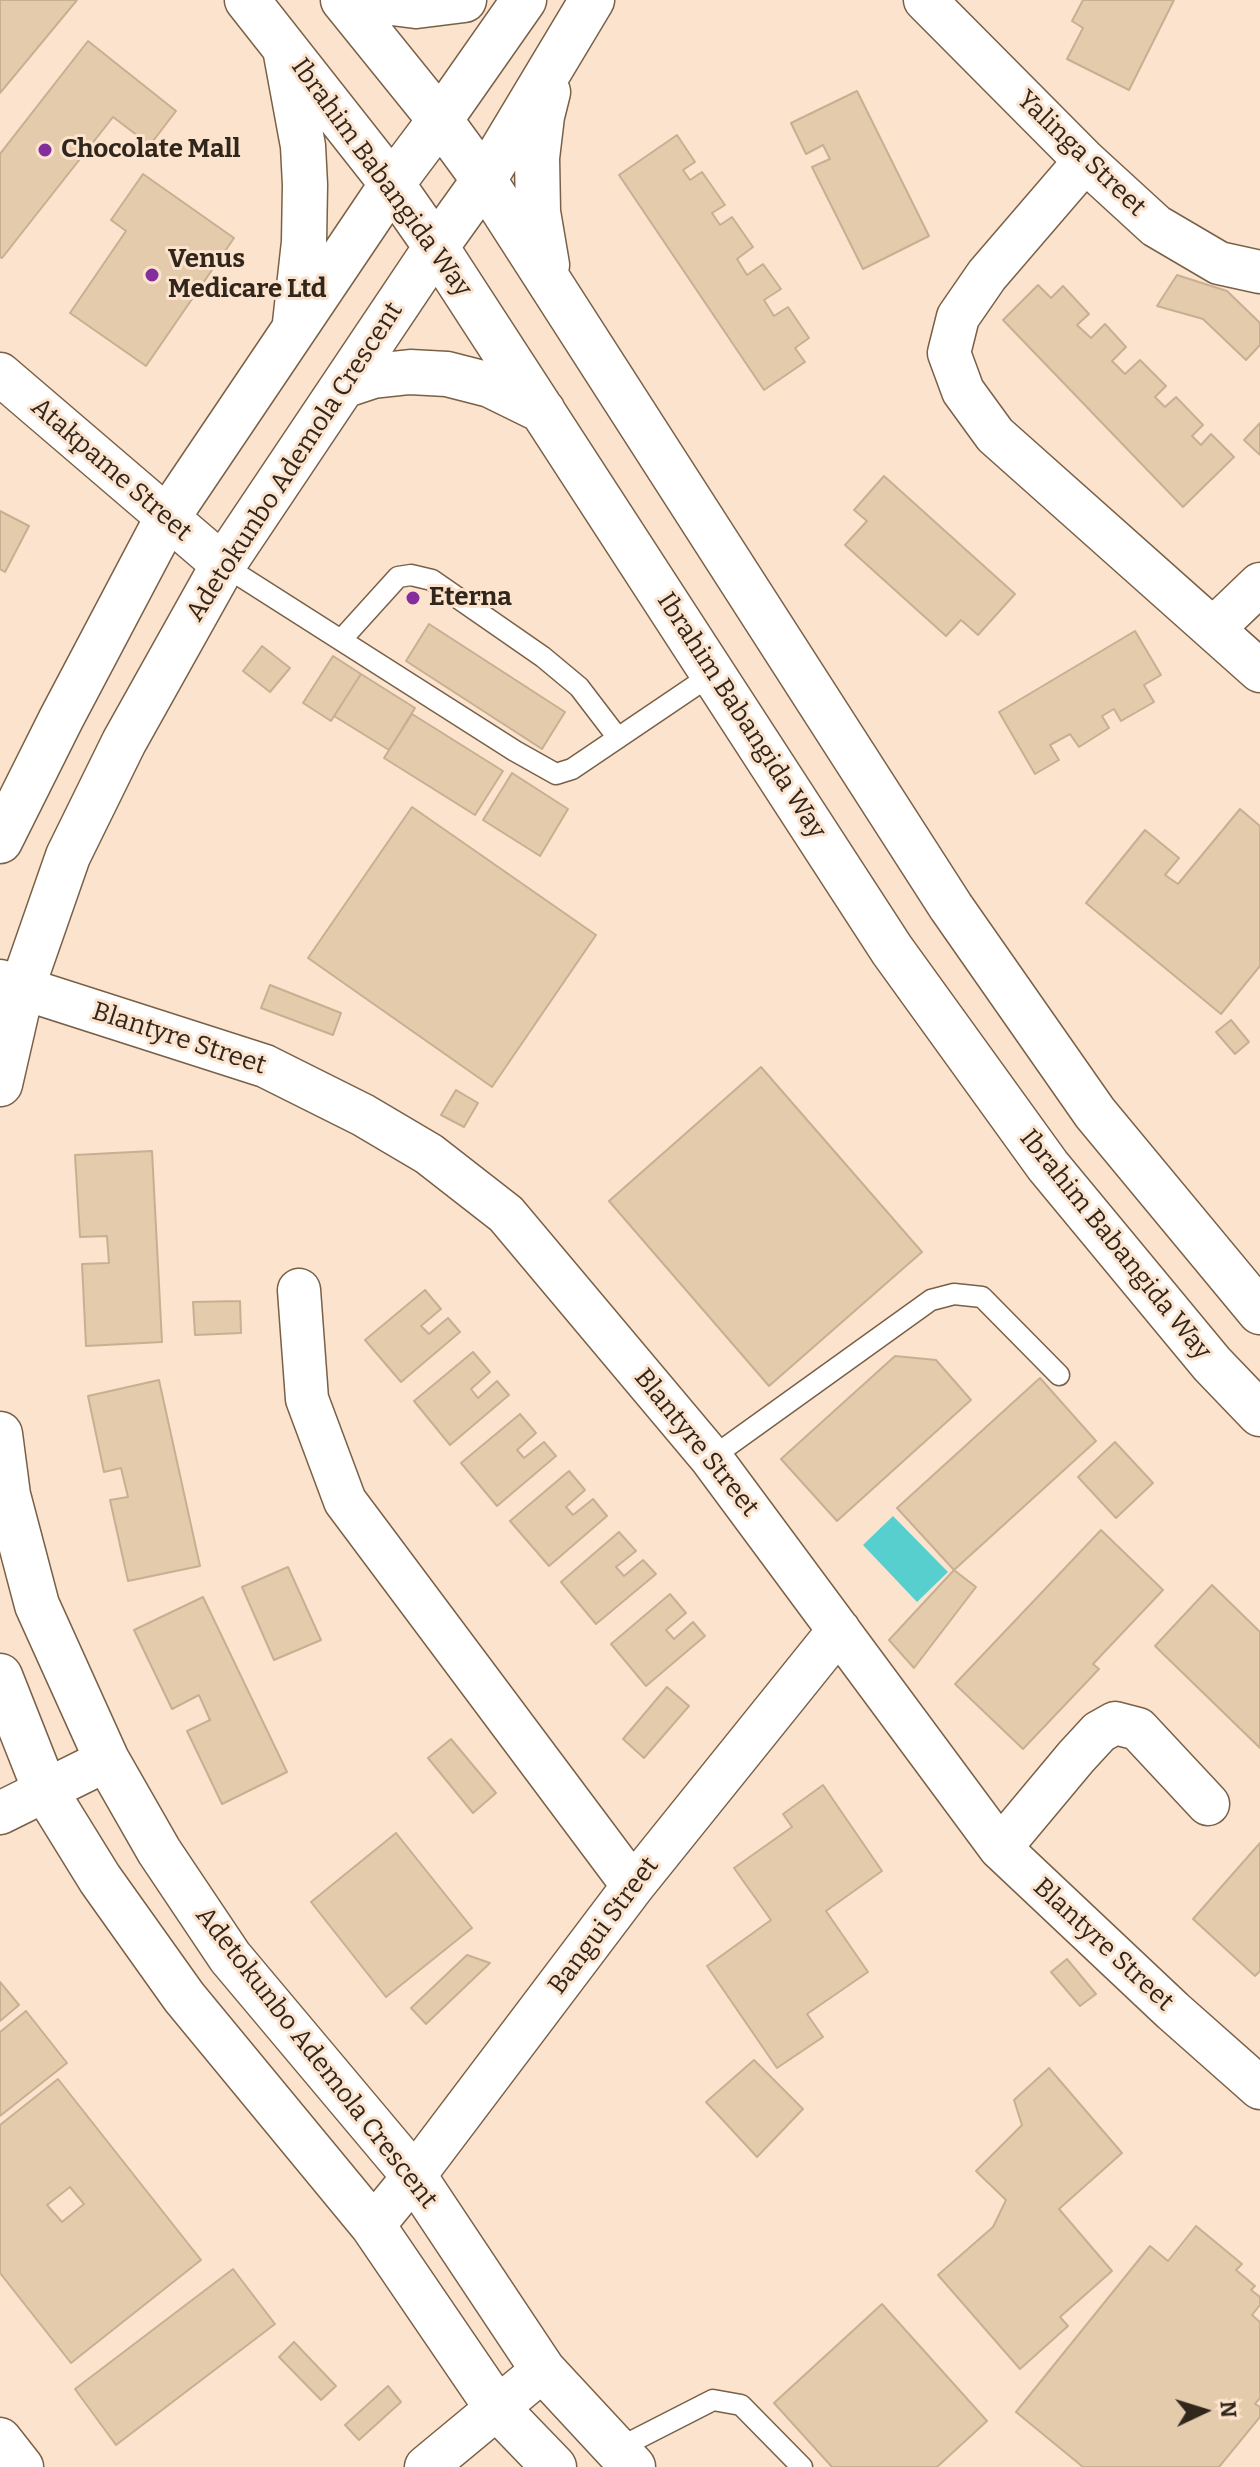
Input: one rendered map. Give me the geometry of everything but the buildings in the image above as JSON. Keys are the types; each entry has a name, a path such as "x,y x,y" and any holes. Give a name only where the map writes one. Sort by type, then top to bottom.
{"main road":[{"name":"Ibrahim Babangida Way","path":"247,0 392,184 436,247 892,950 1048,1166 1212,1364 1260,1414"},
{"path":"343,0 484,180 951,907 1095,1113 1260,1312"},
{"path":"368,0 416,6 464,0"},
{"path":"0,841 167,518 392,184 524,0"},
{"name":"Adetokunbo Ademola Crescent","path":"0,1084 11,984 68,856 124,742 223,565 484,180 592,0"},
{"path":"284,47 303,146 305,185 304,242 294,329"},
{"path":"550,283 538,212 537,158 542,116 558,57"},
{"path":"343,386 373,376 398,373 447,374 490,385 545,412"},
{"name":"Adetokunbo Ademola Crescent","path":"0,1434 8,1495 37,1605 107,1760 159,1851 230,1957 414,2176 543,2370 625,2458"},
{"path":"0,1676 45,1790 100,1879 184,1997 373,2226 497,2408 554,2467"}],"street":[{"name":"Yalinga Street","path":"925,0 1085,161 1156,226 1219,263 1260,272"},
{"path":"1085,161 987,275 958,317 949,353 963,391 995,435 1260,671"},
{"name":"Atakpame Street","path":"0,374 223,565"},
{"path":"1213,629 1260,584"},
{"name":"Blantyre Street","path":"11,984 265,1066 363,1115 429,1154 506,1214 711,1458 1000,1848 1173,2011 1260,2088"},
{"path":"299,1290 307,1399 345,1501 633,1886"},
{"name":"Bangui Street","path":"373,2226 633,1886 839,1630"},
{"path":"1000,1848 1076,1757 1099,1732 1115,1723 1138,1729 1208,1804"},
{"path":"0,1813 107,1760"},
{"path":"426,2467 543,2370"},
{"path":"0,2439 22,2467"}],"lane":[{"path":"223,565 556,774 572,769 714,673"},
{"path":"341,640 398,577 411,575 432,580 543,657 579,687 618,738"},
{"path":"711,1458 931,1300 954,1294 982,1297 1059,1375"},
{"path":"625,2458 713,2400 741,2405 802,2467"}],"water":[{"path":"893,1516 948,1572 917,1602 863,1545"}],"place":[{"name":"Chocolate Mall","path":"45,150"},
{"name":"Venus Medicare Ltd","path":"152,275"},
{"name":"Eterna","path":"413,598"}]}
